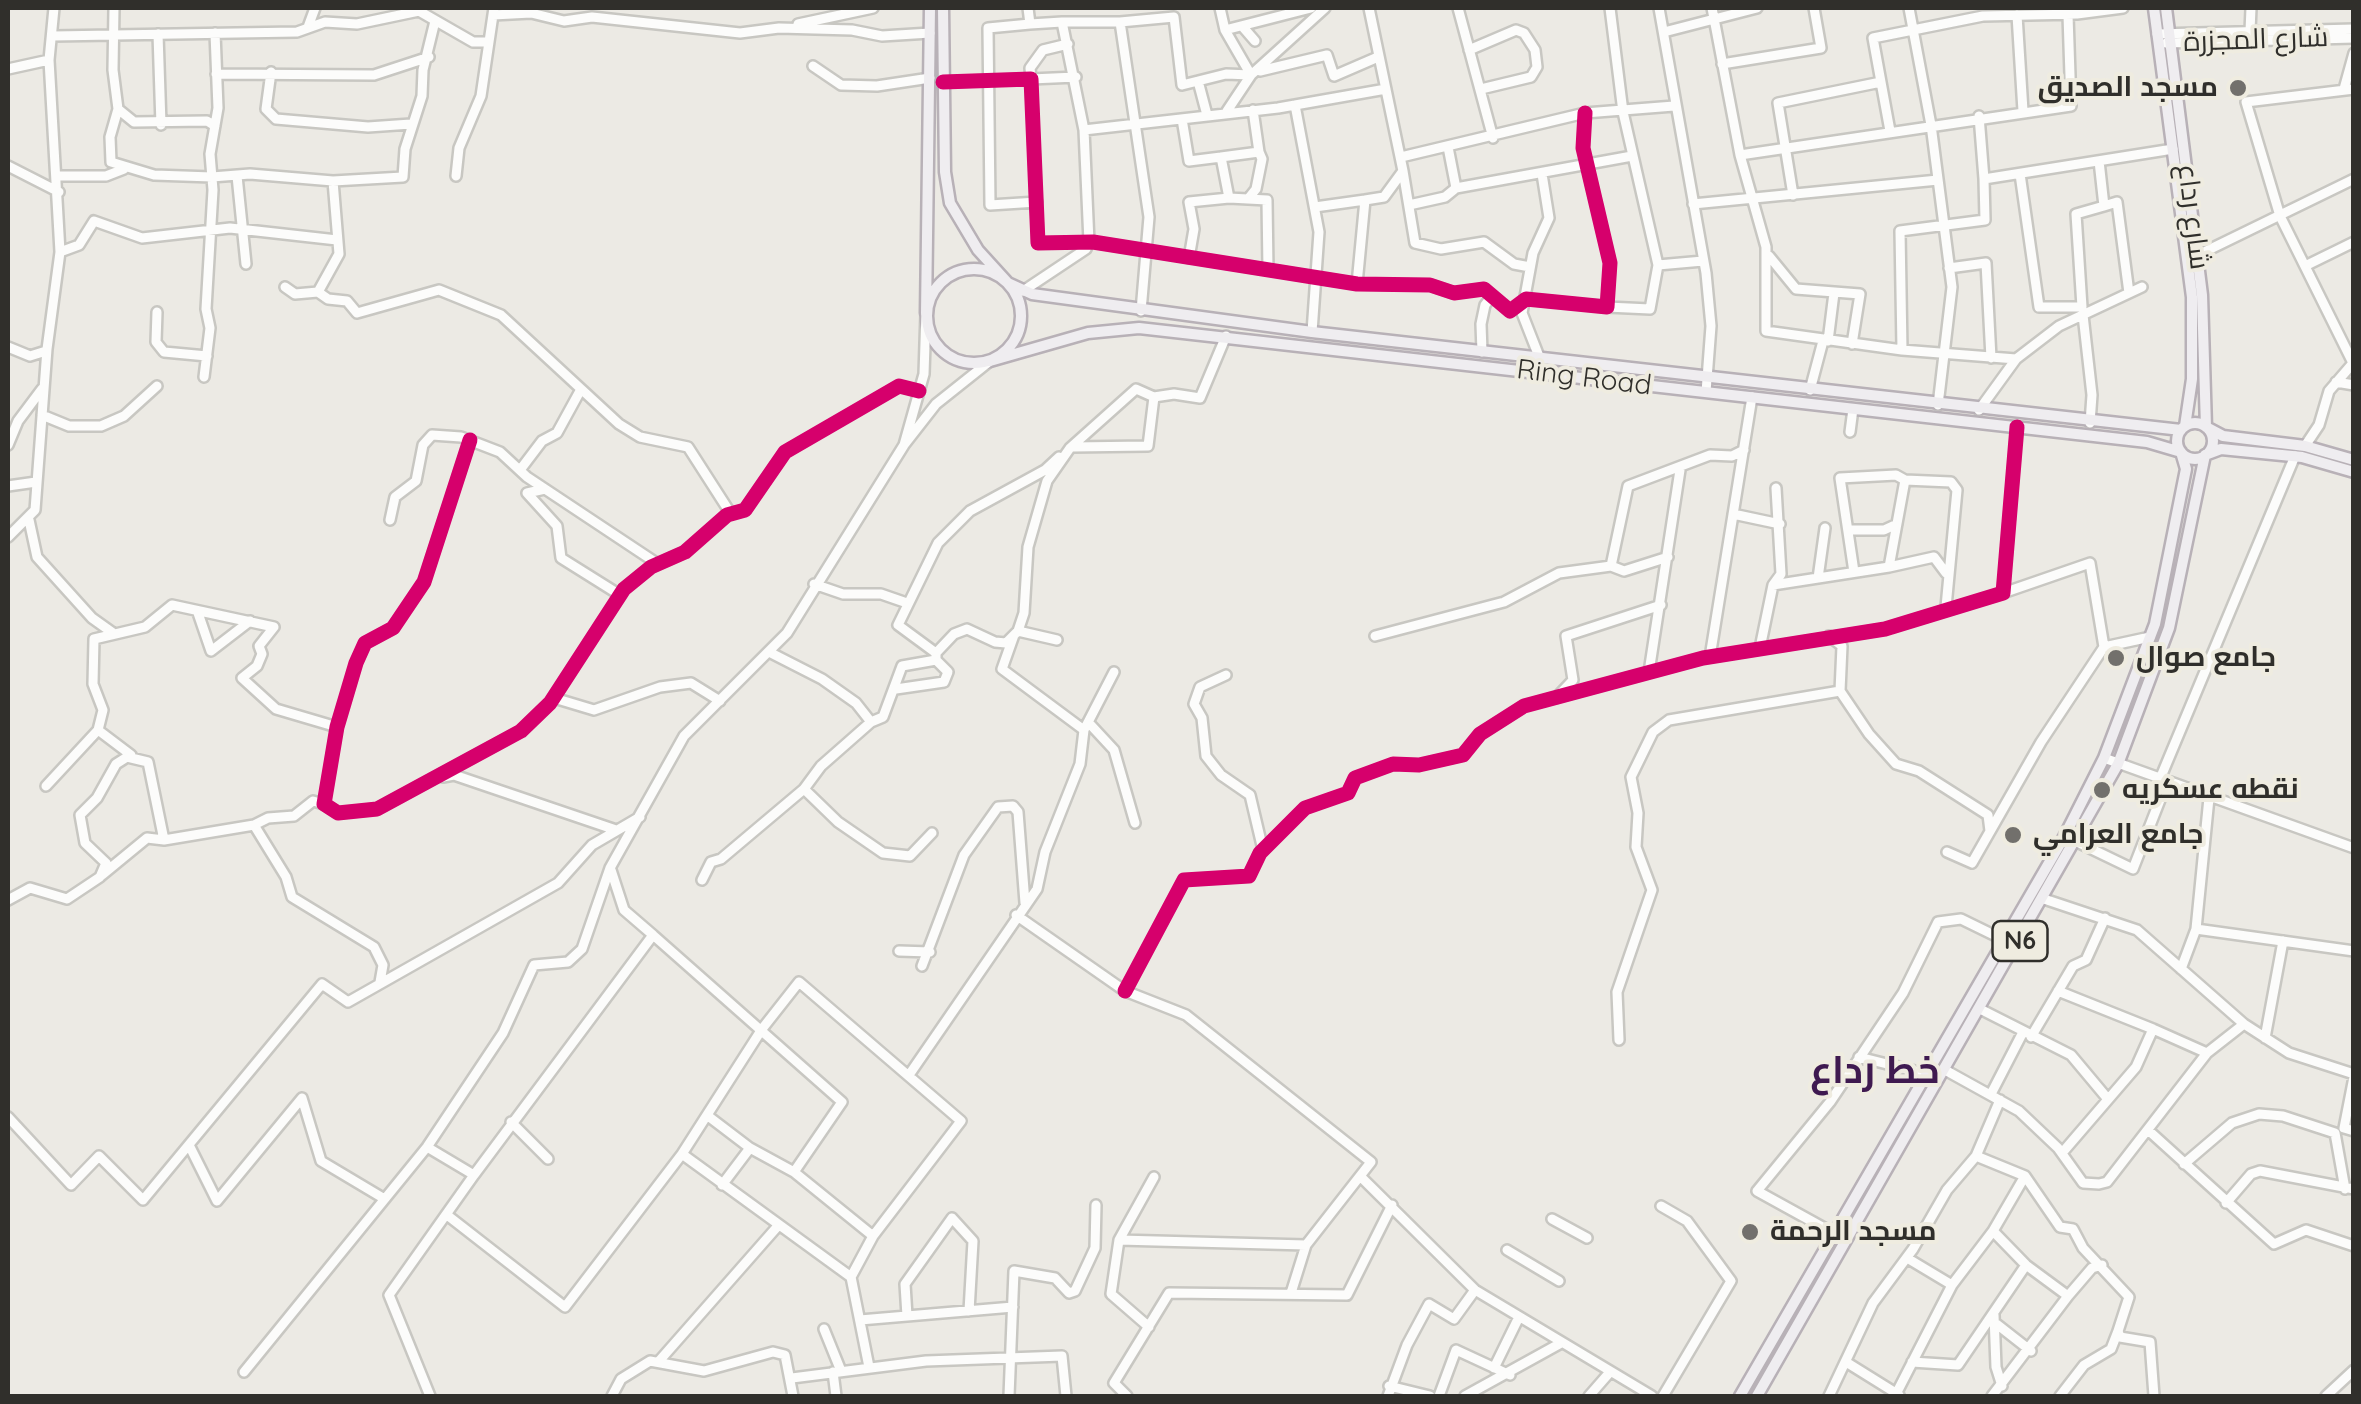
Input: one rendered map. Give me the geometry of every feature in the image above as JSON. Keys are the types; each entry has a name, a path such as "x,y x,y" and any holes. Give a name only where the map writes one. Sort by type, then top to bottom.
{"main road":[{"path":"930,8 926,313 934,343 945,354 974,364 1003,353 1020,327 1017,296 960,225 950,203 945,172 943,8"},
{"name":"شارع رداع","path":"2154,8 2192,297 2192,379 2183,428"},
{"name":"شارع رداع","path":"2166,8 2198,255 2206,427"},
{"path":"926,313 938,284 965,269 980,269 1008,283"},
{"name":"Ring Road","path":"1008,283 1023,291 1140,311 1979,410 2183,428"},
{"name":"Ring Road","path":"990,361 1111,329 1226,336 2147,442 2181,452"},
{"path":"1850,395 1851,408"},
{"path":"2346,462 2221,449 2195,458 2181,452 2177,441 2183,428 2196,423 2223,436 2305,446 2346,462 2354,472"},
{"path":"2205,455 2212,441 2206,427"},
{"name":"N6","path":"1740,1396 2064,837 2104,758 2150,637 2186,469 2181,452"},
{"name":"N6","path":"1757,1396 2118,764 2169,628 2205,455"},
{"path":"2176,526 2190,527"},
{"path":"2064,837 2076,843"},
{"path":"1863,1184 1873,1194"},
{"path":"1825,1251 1836,1260"}],"street":[{"path":"54,8 49,60 60,252 30,520 37,557 92,618 112,633"},
{"path":"114,8 118,109 109,152 114,165 212,178 333,181 403,176 435,21"},
{"path":"308,27 315,8"},
{"path":"328,8 329,22"},
{"path":"556,20 563,8"},
{"path":"456,176 460,148 481,96 483,42 494,11 556,20 611,13 740,33 873,8"},
{"path":"1028,8 1030,24"},
{"path":"1220,8 1225,30 1254,73"},
{"path":"1225,30 1311,8"},
{"path":"1227,111 1254,73 1324,8"},
{"path":"1369,8 1415,243 1441,249 1484,242 1514,264 1530,266"},
{"path":"1458,8 1493,138"},
{"path":"1068,44 1044,50 1030,68 1038,243 1089,242 1357,284 1430,285 1454,293 1484,289 1510,310 1526,299 1650,308 1658,264 1623,112 1610,8"},
{"path":"1659,8 1703,260 1710,326 1706,392"},
{"path":"1664,32 1713,12 1756,8"},
{"path":"1722,64 1821,48 1814,8"},
{"path":"1909,8 1931,125 1950,268 1946,355 1938,405"},
{"path":"1890,131 1873,38 1914,27 2053,11 2068,14 2123,8"},
{"path":"2250,31 2251,8"},
{"path":"52,36 297,32 329,22 357,24 419,11 483,42"},
{"path":"1713,12 1740,155 1766,252 1766,332 1946,355 2016,359"},
{"path":"1740,155 1979,116 2071,106 2068,14"},
{"path":"2017,15 2023,111"},
{"path":"1037,202 990,204 988,28 1174,17 1182,85 1327,55 1334,76 1332,99"},
{"path":"1023,291 1086,250 1089,242 1084,130 1062,22"},
{"path":"1120,22 1150,217 1140,311"},
{"path":"1242,26 1255,42"},
{"path":"779,28 852,30 882,36 930,32"},
{"name":"شارع المجزرة","path":"2158,39 2354,28"},
{"path":"1469,50 1516,30 1524,33 1535,50 1537,67 1532,76 1480,89"},
{"path":"204,377 215,33"},
{"path":"158,34 161,124"},
{"name":"شارع المجزرة","path":"2171,38 2354,38"},
{"path":"1293,40 1302,62"},
{"path":"2305,446 2336,382 2353,363 2280,216 2246,102 2349,89 2354,53"},
{"path":"216,74 374,76 429,56"},
{"path":"1334,76 1378,57"},
{"path":"8,69 49,60"},
{"path":"813,66 841,86 930,78"},
{"path":"270,72 266,109 276,119 368,128 411,124"},
{"path":"943,82 1076,77"},
{"path":"1198,80 1207,115"},
{"path":"1793,195 1778,102 1882,82"},
{"path":"1084,130 1386,90"},
{"path":"1295,105 1319,232 1312,332"},
{"path":"1400,157 1585,114 1674,106"},
{"path":"118,109 134,122 200,121 215,126"},
{"path":"1253,198 1259,152 1254,110"},
{"path":"1585,114 1581,127 1610,262 1608,306"},
{"path":"1902,350 1900,231 1984,220 1979,116"},
{"path":"1182,119 1189,161 1183,173"},
{"path":"1448,147 1456,188"},
{"path":"1984,179 2173,150"},
{"path":"1189,161 1259,152"},
{"path":"1315,207 1384,197 1445,197 1456,188 1632,156"},
{"path":"1221,158 1229,198"},
{"path":"2099,161 2104,206"},
{"path":"8,166 59,192"},
{"path":"58,176 106,176 124,169"},
{"path":"1384,197 1403,171"},
{"path":"1540,359 1522,313 1530,266 1549,218 1542,174"},
{"path":"2020,174 2040,307 2083,312"},
{"path":"237,176 246,264"},
{"path":"2198,255 2354,179"},
{"path":"1693,204 1938,180"},
{"path":"318,292 338,260 333,181"},
{"path":"1189,258 1194,229 1189,202 1267,200 1268,270"},
{"path":"1357,284 1365,200"},
{"path":"2090,422 2092,395 2076,214 2117,202 2130,294"},
{"path":"60,252 79,245 94,222 142,238 243,230 337,240"},
{"path":"2304,266 2354,242"},
{"path":"1766,252 1796,289 1860,294 1852,344"},
{"path":"1658,264 1703,260"},
{"path":"1950,268 1986,264 1991,358"},
{"path":"285,287 295,294 318,292 328,299 348,301 357,314 375,305 444,291 500,315 580,391 640,437 688,447 731,514"},
{"path":"1979,410 2016,359 2038,338 2083,312 2142,287"},
{"path":"1810,390 1826,341 1834,293"},
{"path":"1482,352 1481,324 1492,296"},
{"path":"157,312 156,342 164,352 207,356"},
{"path":"904,445 919,392 926,313"},
{"path":"896,689 944,682 948,672 898,625 938,543 970,511 1045,470 1136,389 1154,397 1174,394 1200,398 1226,336"},
{"path":"8,347 30,356 42,356 47,349"},
{"path":"244,1372 427,1147 504,1033 534,965 568,962 582,949 610,868 684,736 771,652 904,445 936,404 990,361"},
{"path":"2336,382 2354,385"},
{"path":"42,415 70,426 101,426 124,416 157,386"},
{"path":"8,900 30,888 67,899 100,877 142,840 254,826 268,818 294,816 313,801 338,813 377,809 421,782 502,744 554,698 604,626 608,610 620,595 658,564 685,552 731,514 745,510 786,452 899,386 919,392"},
{"path":"8,445 18,421 44,387"},
{"path":"520,470 542,441 557,433 580,391"},
{"path":"1070,447 1148,446 1154,397"},
{"path":"1710,657 1752,397"},
{"path":"1850,432 1851,408"},
{"path":"2003,593 2018,428"},
{"path":"390,520 396,497 416,481 422,445 432,434 470,440 500,452 545,489 658,564"},
{"path":"324,804 337,727 365,643 393,628 424,582 470,440"},
{"path":"1070,447 1048,481 1028,547 1024,613 1002,669 1086,726 1114,750 1135,824"},
{"path":"1611,566 1628,486 1710,456 1732,456 1744,450"},
{"path":"2076,843 2133,869 2164,780 2295,456"},
{"path":"1650,672 1680,470"},
{"path":"1854,572 1840,478 1896,476 1905,480 1951,482 1957,490 1946,607"},
{"path":"1888,567 1905,480"},
{"path":"8,486 36,482"},
{"path":"1760,648 1773,585 1781,574 1776,488"},
{"path":"545,489 527,493 557,526 561,558 620,595"},
{"path":"1733,514 1780,524"},
{"path":"8,537 30,520"},
{"path":"1848,530 1884,530 1897,524"},
{"path":"1818,578 1825,528"},
{"path":"1928,558 1947,546 1953,534"},
{"path":"1375,636 1504,602 1560,573 1611,566 1624,571 1668,557"},
{"path":"1773,585 1934,557 1944,566 1948,585"},
{"path":"1125,991 1184,880 1249,876 1264,850 1305,808 1348,793 1355,778 1393,764 1419,764 1463,755 1480,734 1524,706 1710,657 1886,629 2090,563 2104,647"},
{"path":"814,584 843,594 882,594 908,603"},
{"path":"46,786 98,730 103,710 92,684 94,642 100,635 145,628 172,605 274,627 259,646 262,654 257,666 242,678 276,709 337,727"},
{"path":"1554,699 1573,680 1566,636 1660,605"},
{"path":"198,612 211,651 250,621"},
{"path":"702,880 711,862 721,859 804,788 821,766 870,722 884,717 902,666 936,657 954,634 967,628 995,642 1006,643 1016,633"},
{"path":"1016,633 1057,640"},
{"path":"1828,636 1842,646 1840,690 1896,764 1919,771 1988,815 1990,831"},
{"path":"1947,852 1972,863 2083,674 2104,647 2150,637"},
{"path":"771,652 822,679 856,703 870,722"},
{"path":"909,1075 1037,889 1046,852 1068,804 1086,726 1114,672"},
{"path":"1226,676 1200,687 1194,704 1202,718 1206,756 1221,775 1250,795 1264,850"},
{"path":"554,698 594,710 660,687 691,682 720,701"},
{"path":"1618,1040 1617,992 1652,890 1636,846 1638,828 1632,778 1652,732 1669,720 1840,690"},
{"path":"98,730 134,757 148,762 164,840"},
{"path":"100,877 106,863 85,843 80,815 97,798 116,764 134,757"},
{"path":"2104,758 2354,848"},
{"path":"421,782 454,775 616,830"},
{"path":"804,788 838,822 882,852 910,856 932,833"},
{"path":"2181,969 2196,929 2209,798"},
{"path":"922,966 964,855 998,806 1014,806 1018,812 1025,904"},
{"path":"8,1117 70,1185 99,1156 143,1200 322,984 348,1002 558,883 592,845 642,816"},
{"path":"254,826 286,877 292,897 374,947 383,964 380,982"},
{"path":"610,868 624,910 842,1102 794,1172"},
{"path":"2044,898 2137,930 2244,1024 2289,1054 2354,1076 2344,1128 2354,1130"},
{"path":"1016,915 1125,991 1186,1015 1371,1162 1306,1245 1291,1293"},
{"path":"1829,1396 1873,1304 1907,1258 1947,1190 1976,1156 1996,1097 2027,1035 2072,966 2086,960 2105,918"},
{"path":"1835,1234 1757,1191 1830,1102 1903,993 1938,922 1961,919 2004,940"},
{"path":"2196,929 2354,951"},
{"path":"430,1396 389,1295 511,1122 652,935"},
{"path":"2266,1038 2283,941"},
{"path":"898,952 930,952"},
{"path":"448,1215 565,1307 682,1154 762,1029 799,982 961,1121 873,1236 851,1277 868,1368"},
{"path":"2058,991 2207,1053"},
{"path":"1980,1009 2071,1055 2107,1098"},
{"path":"1945,1070 2019,1111 2062,1154 2082,1183 2099,1184 2107,1182 2207,1053 2244,1024"},
{"path":"2062,1154 2136,1067 2153,1029"},
{"path":"1859,1057 1927,1074"},
{"path":"189,1145 217,1200 302,1098 320,1161 384,1198"},
{"path":"2184,1164 2232,1122 2259,1114 2283,1116 2335,1133 2349,1189 2295,1174 2260,1171 2251,1174 2226,1203"},
{"path":"708,1116 750,1148 794,1172 873,1236"},
{"path":"511,1122 548,1159"},
{"path":"2148,1130 2274,1244 2306,1230 2354,1246"},
{"path":"427,1147 474,1175"},
{"path":"722,1184 750,1148"},
{"path":"682,1154 851,1277"},
{"path":"1976,1156 2025,1176 2060,1227 2073,1228 2083,1248 2130,1297 2111,1349 2084,1365 2060,1396"},
{"path":"1360,1176 1475,1290 1652,1396"},
{"path":"1846,1362 1898,1396 1952,1285 1994,1231 2025,1176"},
{"path":"1149,1326 1110,1294 1120,1240 1154,1177"},
{"path":"1127,1396 1114,1383 1169,1293 1348,1295 1392,1204"},
{"path":"1009,1396 1014,1271 1055,1278 1069,1293 1075,1291 1095,1248 1096,1205"},
{"path":"1661,1206 1688,1221 1731,1281 1663,1396"},
{"path":"907,1316 905,1284 952,1218 973,1241 969,1311"},
{"path":"1552,1219 1587,1238"},
{"path":"612,1396 621,1379 660,1360 777,1226"},
{"path":"1994,1231 2026,1265 2068,1296"},
{"path":"1120,1240 1306,1245"},
{"path":"1507,1250 1559,1281"},
{"path":"1907,1258 1952,1285"},
{"path":"1912,1362 1958,1365 2026,1265"},
{"path":"1992,1396 2031,1351 2068,1296 2092,1268 2102,1265"},
{"path":"1430,1396 1389,1391 1429,1304 1454,1318 1475,1290"},
{"path":"860,1320 1013,1307"},
{"path":"1494,1368 1518,1319"},
{"path":"1992,1319 2031,1351"},
{"path":"1992,1319 1996,1368 2002,1386"},
{"path":"824,1329 837,1371 836,1396"},
{"path":"2118,1331 2120,1337 2150,1342 2154,1396"},
{"path":"1466,1396 1561,1344"},
{"path":"1438,1396 1456,1350 1510,1375"},
{"path":"660,1360 704,1371 772,1352 785,1355 793,1396"},
{"path":"792,1378 868,1368 1062,1356 1066,1396"},
{"path":"2326,1396 2354,1370"},
{"path":"1589,1396 1610,1372"}],"cycle path":[{"path":"943,82 1031,79 1038,243 1093,242 1357,284 1430,285 1454,293 1484,289 1510,311 1526,299 1607,307 1610,263 1583,148 1585,113"},
{"path":"470,440 424,582 393,628 365,643 356,663 337,727 324,804 338,813 377,809 521,731 550,703 624,589 651,567 685,552 727,515 745,510 785,452 899,386 919,391"},
{"path":"1125,991 1184,880 1249,876 1260,853 1305,808 1348,793 1355,778 1393,764 1419,765 1463,755 1480,734 1524,706 1703,658 1885,629 2003,593 2017,427"}],"place":[{"name":"مسجد الصديق","path":"2238,88"},
{"name":"جامع صوال","path":"2116,658"},
{"name":"نقطه عسكريه","path":"2102,790"},
{"name":"جامع العرامي","path":"2013,835"},
{"name":"مسجد الرحمة","path":"1750,1232"}],"district":[{"name":"خط رداع","path":"1875,1072"}]}
